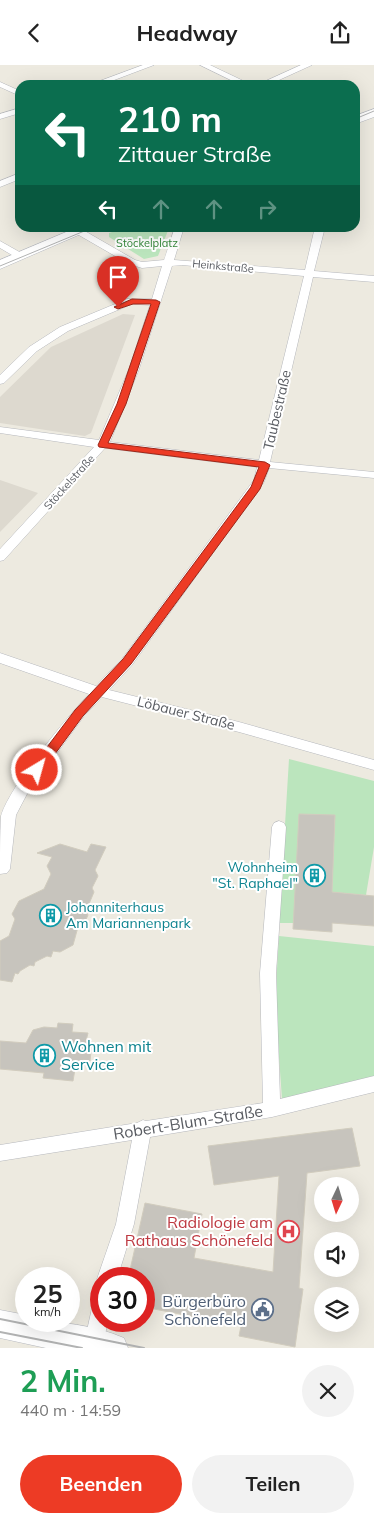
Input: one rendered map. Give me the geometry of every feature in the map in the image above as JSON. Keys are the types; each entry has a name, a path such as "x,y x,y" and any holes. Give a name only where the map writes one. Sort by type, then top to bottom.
{"main road":[{"path":"360,118 374,113"},
{"path":"0,265 81,232"},
{"path":"0,1325 104,1346"}],"street":[{"path":"107,80 150,65"},
{"path":"204,65 237,80"},
{"path":"274,80 308,65"},
{"path":"0,83 15,91"},
{"path":"0,117 15,112"},
{"path":"0,184 15,179"},
{"name":"Heinkstraße","path":"89,232 132,262 154,265 182,262 374,279"},
{"name":"Stöckelstraße","path":"0,557 102,445 122,404 178,232"},
{"name":"Taubestraße","path":"2,869 9,815 21,791 79,713 127,662 256,487 265,465 319,232"},
{"path":"0,244 20,257"},
{"path":"0,381 32,349 64,329 132,301 156,302"},
{"path":"0,430 102,445 265,465 374,475"},
{"name":"Löbauer Straße","path":"0,658 23,668 100,691 289,740 320,751 374,765"},
{"path":"272,1109 268,973 279,827"},
{"name":"Robert-Blum-Straße","path":"0,1153 143,1128 272,1109 374,1084"},
{"path":"111,1267 124,1224 143,1128"},
{"path":"103,1332 104,1346"}],"shaded area":[{"path":"123,314 135,315 91,433 85,436 0,423 0,397 51,347"},
{"path":"0,480 38,493 0,532"}],"green space":[{"name":"Stöckelplatz","path":"167,232 158,256 144,259 109,237 109,233"},
{"path":"289,759 374,781 374,847 366,895 332,892 335,816 300,814 294,923 279,923"},
{"path":"279,936 374,946 374,1077 282,1099 275,1001"}],"building":[{"name":"Wohnheim \"St. Raphael\"","path":"299,814 335,815 332,892 374,896 374,926 332,923 332,932 293,929"},
{"name":"Johanniterhaus Am Mariannenpark","path":"60,844 87,852 91,844 106,847 95,870 98,876 92,888 94,892 86,911 88,915 84,924 78,927 73,945 60,952 53,951 51,957 47,956 35,962 34,966 30,965 18,974 15,973 12,982 0,980 0,941 9,936 15,919 12,914 19,901 44,889 51,874 47,866 52,857 37,853"},
{"name":"Wohnen mit Service","path":"58,1023 73,1024 72,1032 88,1033 86,1041 92,1042 90,1061 83,1060 82,1069 75,1069 73,1081 43,1078 44,1073 0,1069 0,1041 26,1043 33,1030 44,1027 57,1028"},
{"path":"352,1128 360,1166 307,1173 299,1288 303,1289 295,1347 239,1336 241,1326 155,1309 155,1267 131,1267 145,1203 202,1214 194,1258 273,1272 279,1176 214,1185 208,1146"}],"tram line":[{"path":"360,117 374,111"},
{"path":"0,266 82,232"},
{"path":"0,1319 144,1348"},
{"path":"0,1332 82,1348"}],"place":[{"name":"Wohnheim \"St. Raphael\"","path":"314,875"},
{"name":"Johanniterhaus Am Mariannenpark","path":"50,915"},
{"name":"Wohnen mit Service","path":"45,1055"},
{"name":"Radiologie am Rathaus Schönefeld","path":"289,1231"},
{"name":"Bürgerbüro Schönefeld","path":"262,1310"}],"route":[{"path":"37,770 79,713 127,662 256,487 265,465 102,445 108,437 122,404 156,302 132,301 118,307"}]}
